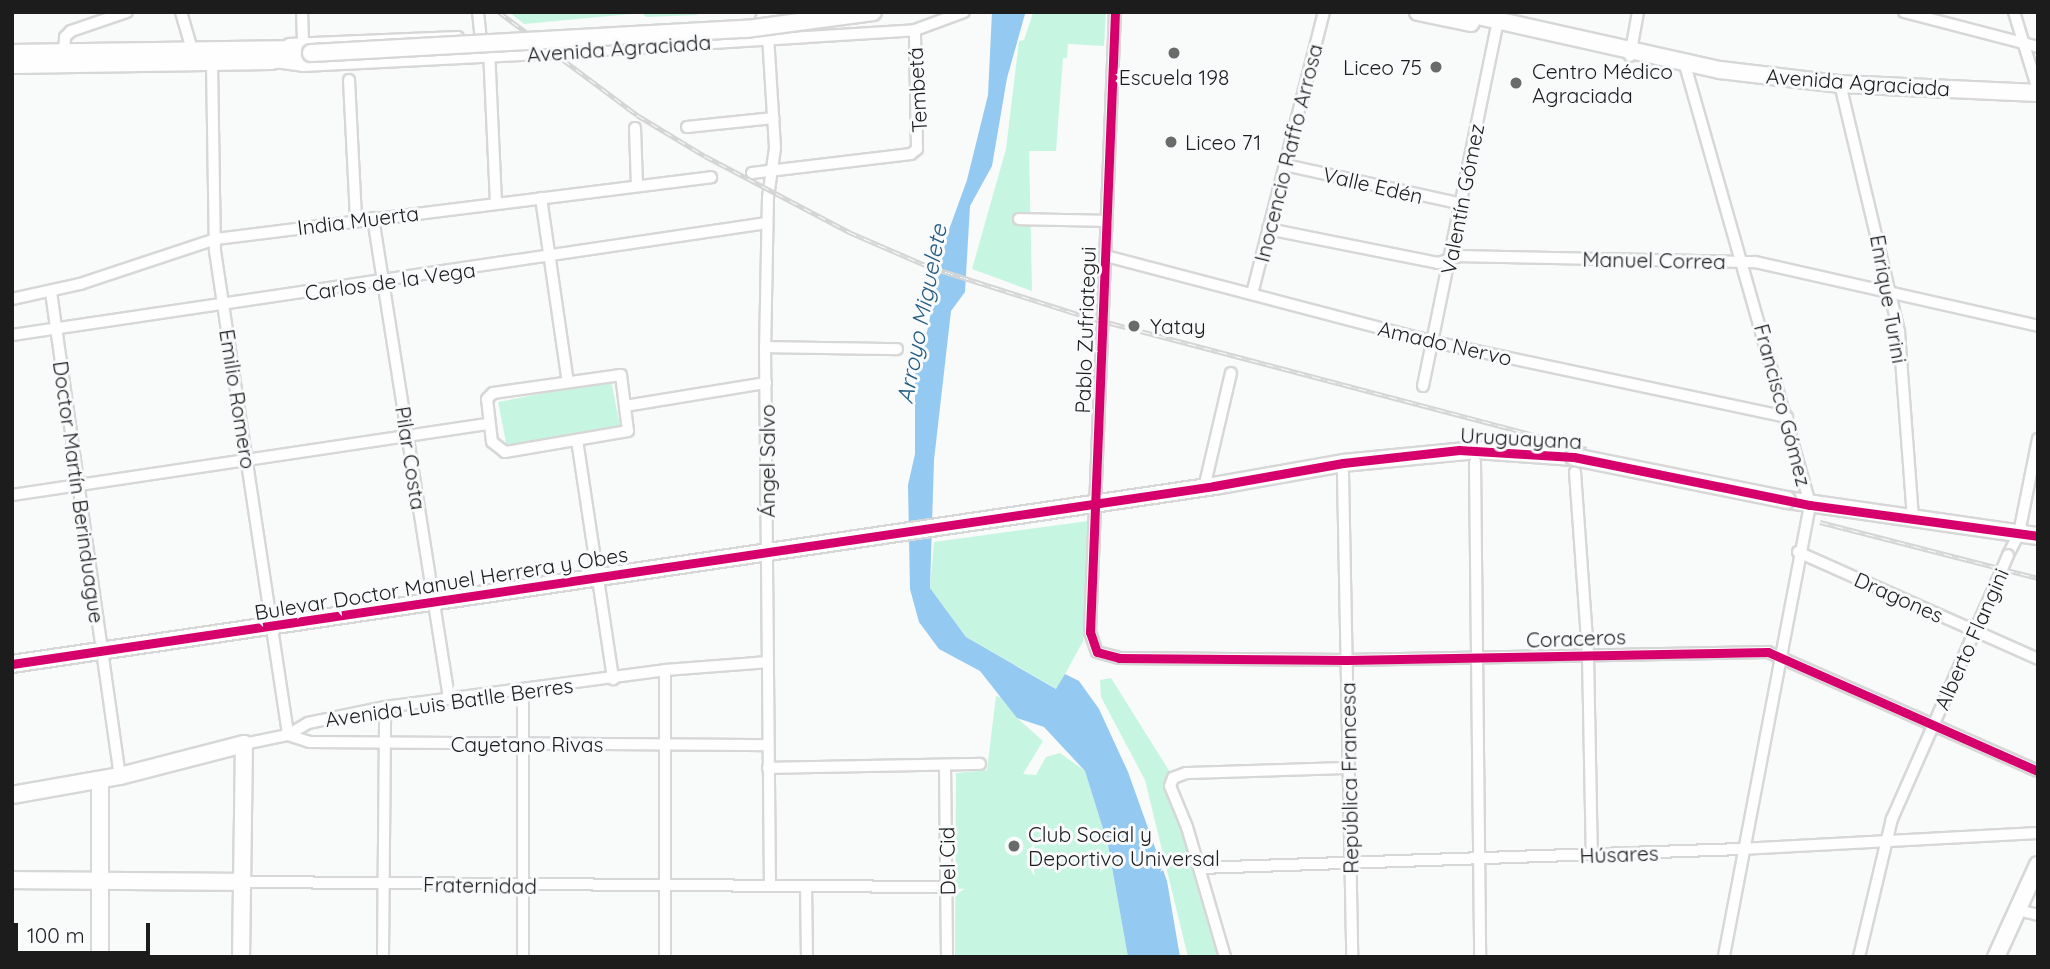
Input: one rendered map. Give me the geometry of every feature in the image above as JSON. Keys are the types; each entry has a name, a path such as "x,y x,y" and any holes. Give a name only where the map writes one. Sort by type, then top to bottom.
{"street":[{"path":"64,52 65,37 71,31 127,12"},
{"name":"Emilio Romero","path":"181,12 200,59 223,304 288,735"},
{"path":"302,12 307,48"},
{"path":"478,12 480,37 488,42 496,204"},
{"path":"798,12 800,34"},
{"name":"Avenida Agraciada","path":"307,48 746,29 873,12"},
{"name":"Avenida Agraciada","path":"12,53 64,52 200,59 269,56 303,66 800,34 915,30 964,12"},
{"name":"Pablo Zufriategui","path":"1093,648 1090,632 1115,12"},
{"name":"Inocencio Raffo Arrosa","path":"1252,295 1324,12"},
{"name":"Avenida Agraciada","path":"1418,12 1498,20"},
{"name":"Avenida Agraciada","path":"1460,12 1670,64 1683,63 1840,83 2038,92"},
{"path":"1630,52 1638,12"},
{"path":"1904,12 2038,47"},
{"path":"2014,12 2038,92"},
{"name":"Avenida Agraciada","path":"12,65 269,56 307,48 771,14"},
{"name":"Ángel Salvo","path":"770,886 765,346 767,223 773,170 774,118 771,14"},
{"name":"Valentín Gómez","path":"1423,386 1498,20"},
{"name":"Tembetá","path":"773,170 911,154 917,149 915,30"},
{"name":"Francisco Gómez","path":"1683,63 1743,262 1810,505 1798,552 1741,849 1724,957"},
{"path":"349,80 356,220"},
{"name":"Enrique Turini","path":"1840,83 1892,293 1913,519"},
{"path":"687,127 774,118"},
{"path":"635,128 637,185"},
{"name":"Valle Edén","path":"1285,165 1462,204"},
{"path":"752,173 773,170"},
{"name":"India Muerta","path":"12,299 51,292 216,239 711,177"},
{"path":"541,198 568,383"},
{"name":"Pilar Costa","path":"373,218 449,699"},
{"path":"1019,219 1107,221"},
{"name":"Carlos de la Vega","path":"12,335 550,259 767,223"},
{"name":"Manuel Correa","path":"1268,229 1438,263 1450,259 1743,262 2038,326"},
{"name":"Amado Nervo","path":"1106,256 1434,342 1787,417"},
{"name":"Doctor Martín Berinduague","path":"51,292 120,776"},
{"path":"765,346 897,349"},
{"path":"1209,487 1231,373"},
{"path":"621,375 625,406 628,431 505,452 492,442 487,399 493,393 621,375"},
{"path":"625,406 766,383"},
{"path":"12,495 489,424"},
{"name":"Alberto Flangini","path":"1858,957 1885,841 2018,533 2038,439"},
{"path":"577,440 613,679"},
{"name":"Uruguayana","path":"876,535 1209,487 1343,463 1475,450 1574,457 1810,505 2038,536"},
{"path":"1475,462 1480,957"},
{"path":"1576,472 1588,655 1592,855"},
{"name":"República Francesa","path":"1343,473 1352,957"},
{"name":"Bulevar Doctor Manuel Herrera y Obes","path":"12,664 272,628 434,600 876,535"},
{"name":"Dragones","path":"1798,552 2038,659"},
{"name":"Coraceros","path":"1093,648 1119,658 1347,660 1754,651 1780,655 2038,771"},
{"name":"Avenida Luis Batlle Berres","path":"12,795 100,781 288,735 308,723 385,707 523,691 665,670 768,662"},
{"path":"665,670 665,957"},
{"path":"523,691 526,743 523,957"},
{"path":"383,957 385,707"},
{"name":"Cayetano Rivas","path":"288,735 309,742 768,745"},
{"path":"241,957 244,744"},
{"path":"768,768 980,764"},
{"name":"Del Cid","path":"945,765 947,957"},
{"path":"1225,957 1200,868 1170,786 1173,778 1186,773 1348,768"},
{"path":"100,781 100,957"},
{"name":"Húsares","path":"1200,868 1479,860 2038,833"},
{"path":"1996,957 2038,865"},
{"name":"Fraternidad","path":"12,880 524,886 948,887"},
{"path":"806,886 807,957"},
{"path":"2017,910 2038,915"}],"green space":[{"path":"509,12 696,12 697,15 646,17 642,13 524,24"},
{"path":"1106,12 1104,46 1068,44 1067,58 1063,58 1056,151 1029,151 1032,291 972,269 1006,149 1019,41 1024,40 1033,13"},
{"path":"611,380 620,427 507,449 498,402"},
{"path":"1088,521 1083,641 1057,689 966,637 930,588 934,542"},
{"path":"1111,678 1178,785 1226,957 1188,957 1145,780 1101,697 1100,680"},
{"path":"996,696 1005,699 1017,718 1043,741 1023,774 1036,775 1046,757 1060,753 1085,771 1108,845 1128,957 955,957 956,773 987,770"}],"water":[{"path":"992,12 1025,14 1007,78 992,166 970,206 965,292 951,311 934,460 930,588 966,637 1056,689 1065,674 1079,681 1099,709 1128,772 1167,881 1180,957 1128,957 1108,845 1085,771 1044,727 1017,718 980,671 939,649 919,622 910,589 908,485 915,454 915,369 920,358 916,346 927,332 946,238 967,180 988,95"}],"railway":[{"path":"499,12 637,115 705,156 849,232 930,267 1080,315 1587,449"},
{"path":"1820,522 2038,578"}],"cycle path":[{"path":"1115,12 1090,632 1097,652 1119,658 1347,660 1768,652 2038,771"},
{"path":"12,664 1214,486 1343,463 1459,450 1574,457 1810,505 2038,536"}],"place":[{"name":"Escuela 198","path":"1174,53"},
{"name":"Liceo 75","path":"1436,67"},
{"name":"Centro Médico Agraciada","path":"1516,83"},
{"name":"Liceo 71","path":"1171,142"},
{"name":"Yatay","path":"1134,326"},
{"name":"Club Social y Deportivo Universal","path":"1014,846"}],"water label":[{"name":"Arroyo Miguelete","path":"922,314"}]}
